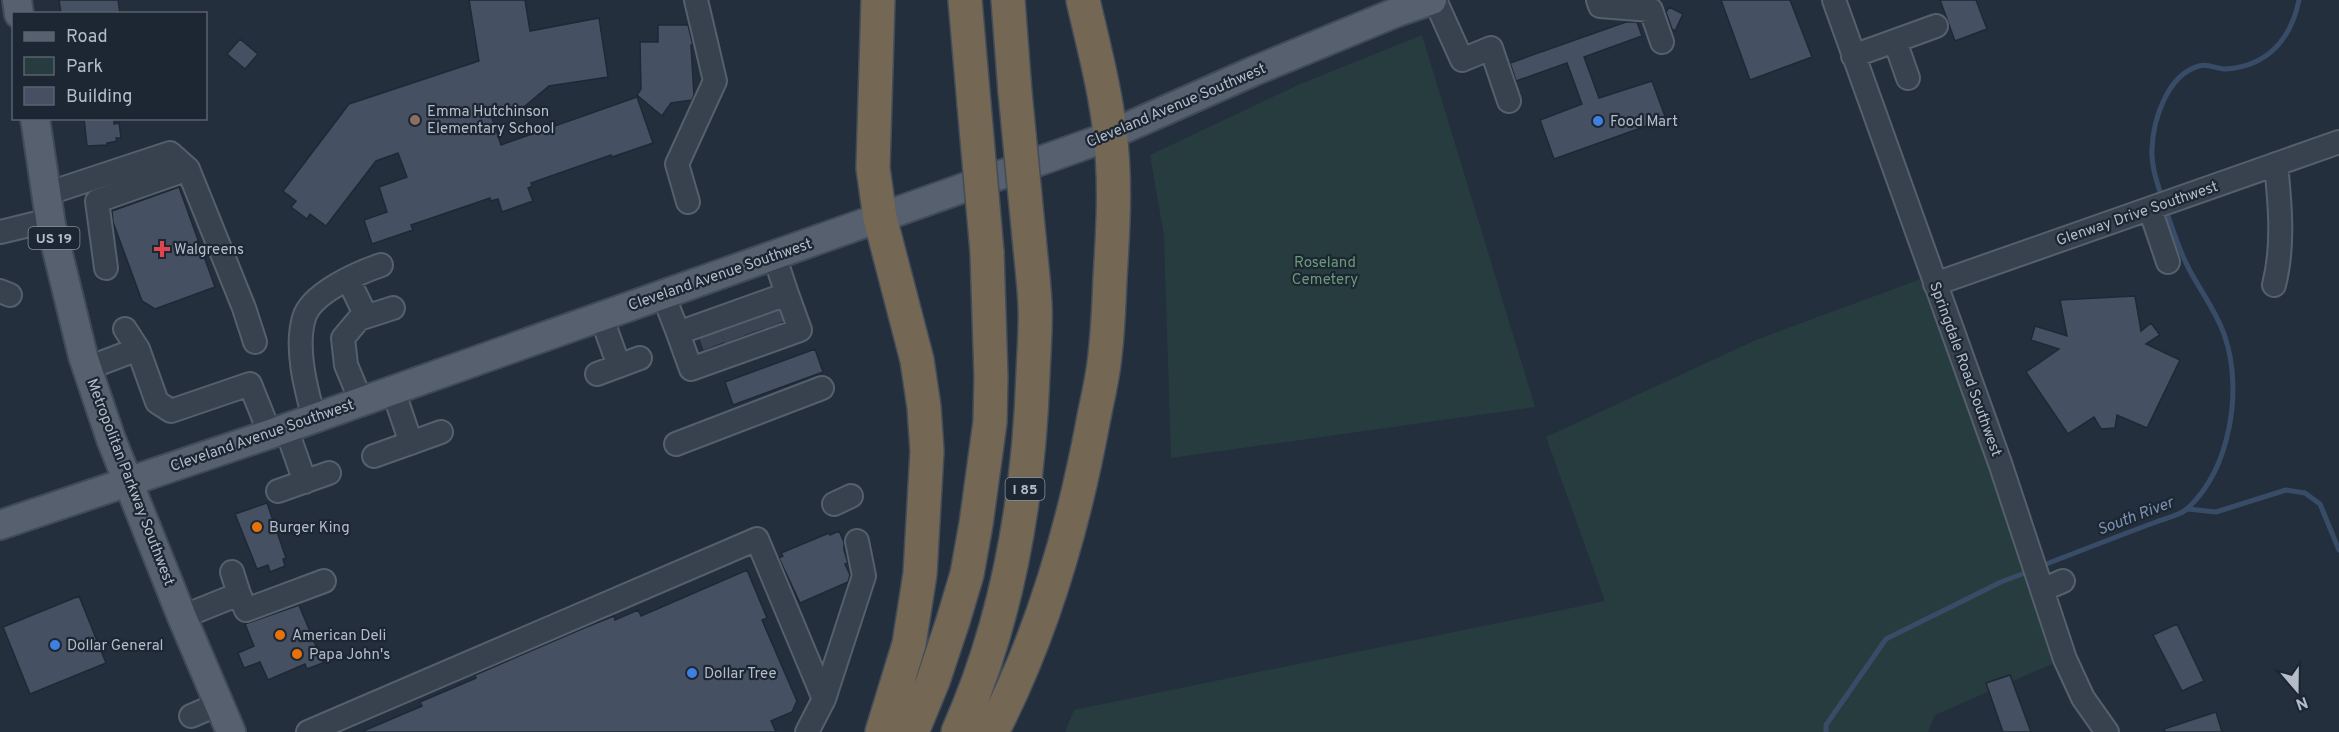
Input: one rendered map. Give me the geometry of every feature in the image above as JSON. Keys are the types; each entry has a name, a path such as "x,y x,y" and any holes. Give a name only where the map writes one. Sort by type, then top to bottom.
{"highway":[{"path":"878,0 873,168 880,218 917,360 924,407 927,452 920,574 909,644 882,732"},
{"path":"912,732 933,681 967,573 990,422 987,252 965,0"},
{"name":"I 85","path":"958,732 992,639 1012,559 1024,495 1031,427 1035,307 1008,0"},
{"path":"992,732 1025,663 1069,532 1084,471 1105,356 1114,229 1110,134 1083,0"}],"main road":[{"name":"Cleveland Avenue Southwest","path":"0,525 278,431 1110,134 1395,6 1433,0"},
{"name":"Metropolitan Parkway Southwest","path":"35,120 48,207 88,368 127,481 231,732"}],"street":[{"path":"0,2 11,0"},
{"path":"688,202 677,164 715,81 696,0"},
{"path":"1433,0 1461,60 1491,48 1509,101"},
{"path":"1598,0 1600,6 1651,10 1662,42"},
{"name":"Springdale Road Southwest","path":"1834,0 1935,284 2020,493 2042,590 2065,659 2084,698 2107,732"},
{"path":"1854,56 1936,26"},
{"path":"1895,41 1908,78"},
{"name":"Glenway Drive Southwest","path":"1935,284 2339,142"},
{"path":"0,232 48,207 170,153 188,169 244,308 255,342"},
{"path":"2274,285 2279,267 2280,223 2276,164"},
{"path":"106,268 97,201 188,169"},
{"path":"2150,209 2169,262"},
{"path":"678,333 741,328 800,330 774,255"},
{"path":"314,418 304,384 301,338 304,316 325,291 381,265"},
{"path":"348,279 366,316"},
{"path":"663,294 691,369 787,294"},
{"path":"361,401 346,365 343,338 359,319 393,308"},
{"path":"601,316 619,366"},
{"path":"125,329 138,349 157,402 171,411 250,384 278,431 290,487 329,473"},
{"path":"88,368 138,349"},
{"path":"597,374 640,358"},
{"path":"676,444 822,388"},
{"path":"393,390 411,443"},
{"path":"374,456 441,432"},
{"path":"308,732 761,537 824,699"},
{"path":"807,732 824,699 864,576 857,541"},
{"path":"182,617 235,583 246,610 324,581"},
{"path":"2042,590 2063,581"},
{"path":"191,716 219,704"}],"green space":[{"name":"Roseland Cemetery","path":"1422,35 1535,407 1171,458 1164,236 1150,155 1298,85"},
{"path":"1945,270 2006,464 2075,654 1935,715 1928,732 1065,732 1074,710 1605,601 1546,437 1756,340"}],"building":[{"path":"59,0 118,0 120,12 61,12"},
{"name":"Emma Hutchinson Elementary School","path":"469,0 525,0 530,31 599,18 608,77 549,86 525,106 491,115 501,145 637,97 653,143 531,183 532,186 528,188 533,201 502,212 498,199 491,201 490,198 411,225 413,230 372,244 364,220 387,212 379,187 407,177 398,153 376,161 326,226 310,214 307,219 291,207 296,201 283,191 349,104 479,61"},
{"path":"1721,0 1790,0 1812,57 1750,80"},
{"path":"1940,0 1976,0 1987,29 1955,41"},
{"path":"1669,7 1683,14 1675,31 1672,29 1666,12"},
{"path":"1626,22 1637,22 1642,36 1584,57 1599,98 1652,81 1666,119 1554,159 1540,120 1582,104 1567,63 1516,81 1510,63"},
{"path":"658,25 688,25 693,45 691,45 694,95 692,100 671,103 662,116 637,95 641,89 640,42 658,42"},
{"path":"240,39 258,54 245,69 227,54"},
{"path":"84,120 114,120 114,124 119,123 121,138 116,138 117,141 107,143 107,145 87,146"},
{"name":"Walgreens","path":"179,187 215,287 155,309 142,301 113,222 112,211"},
{"path":"2135,296 2141,331 2151,323 2160,335 2146,344 2180,360 2147,428 2117,415 2115,428 2101,429 2094,417 2068,434 2026,372 2059,349 2031,340 2035,326 2067,336 2060,300"},
{"path":"815,349 823,372 733,405 725,382"},
{"name":"Burger King","path":"267,503 286,558 283,559 285,566 270,572 268,565 257,569 235,514"},
{"path":"839,531 844,542 848,563 845,564 850,575 848,582 800,603 779,558 783,556 781,553"},
{"path":"747,570 767,618 762,620 797,701 792,712 771,721 776,732 361,732 422,706 420,702 476,678 475,675 584,628 614,616 615,620 638,610 641,616"},
{"name":"Dollar General","path":"79,596 106,663 30,694 3,627"},
{"name":"American Deli","path":"299,605 323,663 307,669 305,664 268,680 260,662 244,668 238,653 254,646 245,624"},
{"path":"2177,624 2204,681 2182,691 2153,635"},
{"path":"2010,675 2031,732 2003,732 1986,683"},
{"path":"2216,712 2222,732 2165,732 2164,729"}],"waterway":[{"name":"South River","path":"2162,198 2153,168 2152,149 2155,125 2170,89 2188,71 2199,66 2226,69 2241,67 2265,56 2275,48 2290,27 2299,0"},
{"name":"South River","path":"2041,566 2182,512 2203,491 2223,450 2232,404 2233,380 2230,358 2222,328 2185,262 2166,210"},
{"path":"2188,509 2216,512 2286,490 2305,493 2320,504 2339,550"},
{"name":"South River","path":"1826,732 1826,725 1886,639 2001,582 2030,571"}],"tunnel":[{"path":"767,307 774,325"},
{"path":"747,314 753,332"},
{"path":"728,321 735,339"},
{"path":"707,328 714,346"}],"place":[{"name":"Emma Hutchinson Elementary School","path":"415,120"},
{"name":"Food Mart","path":"1598,121"},
{"name":"Walgreens","path":"162,249"},
{"name":"Burger King","path":"257,527"},
{"name":"American Deli","path":"280,635"},
{"name":"Dollar General","path":"55,645"},
{"name":"Papa John's","path":"297,654"},
{"name":"Dollar Tree","path":"692,673"}]}
